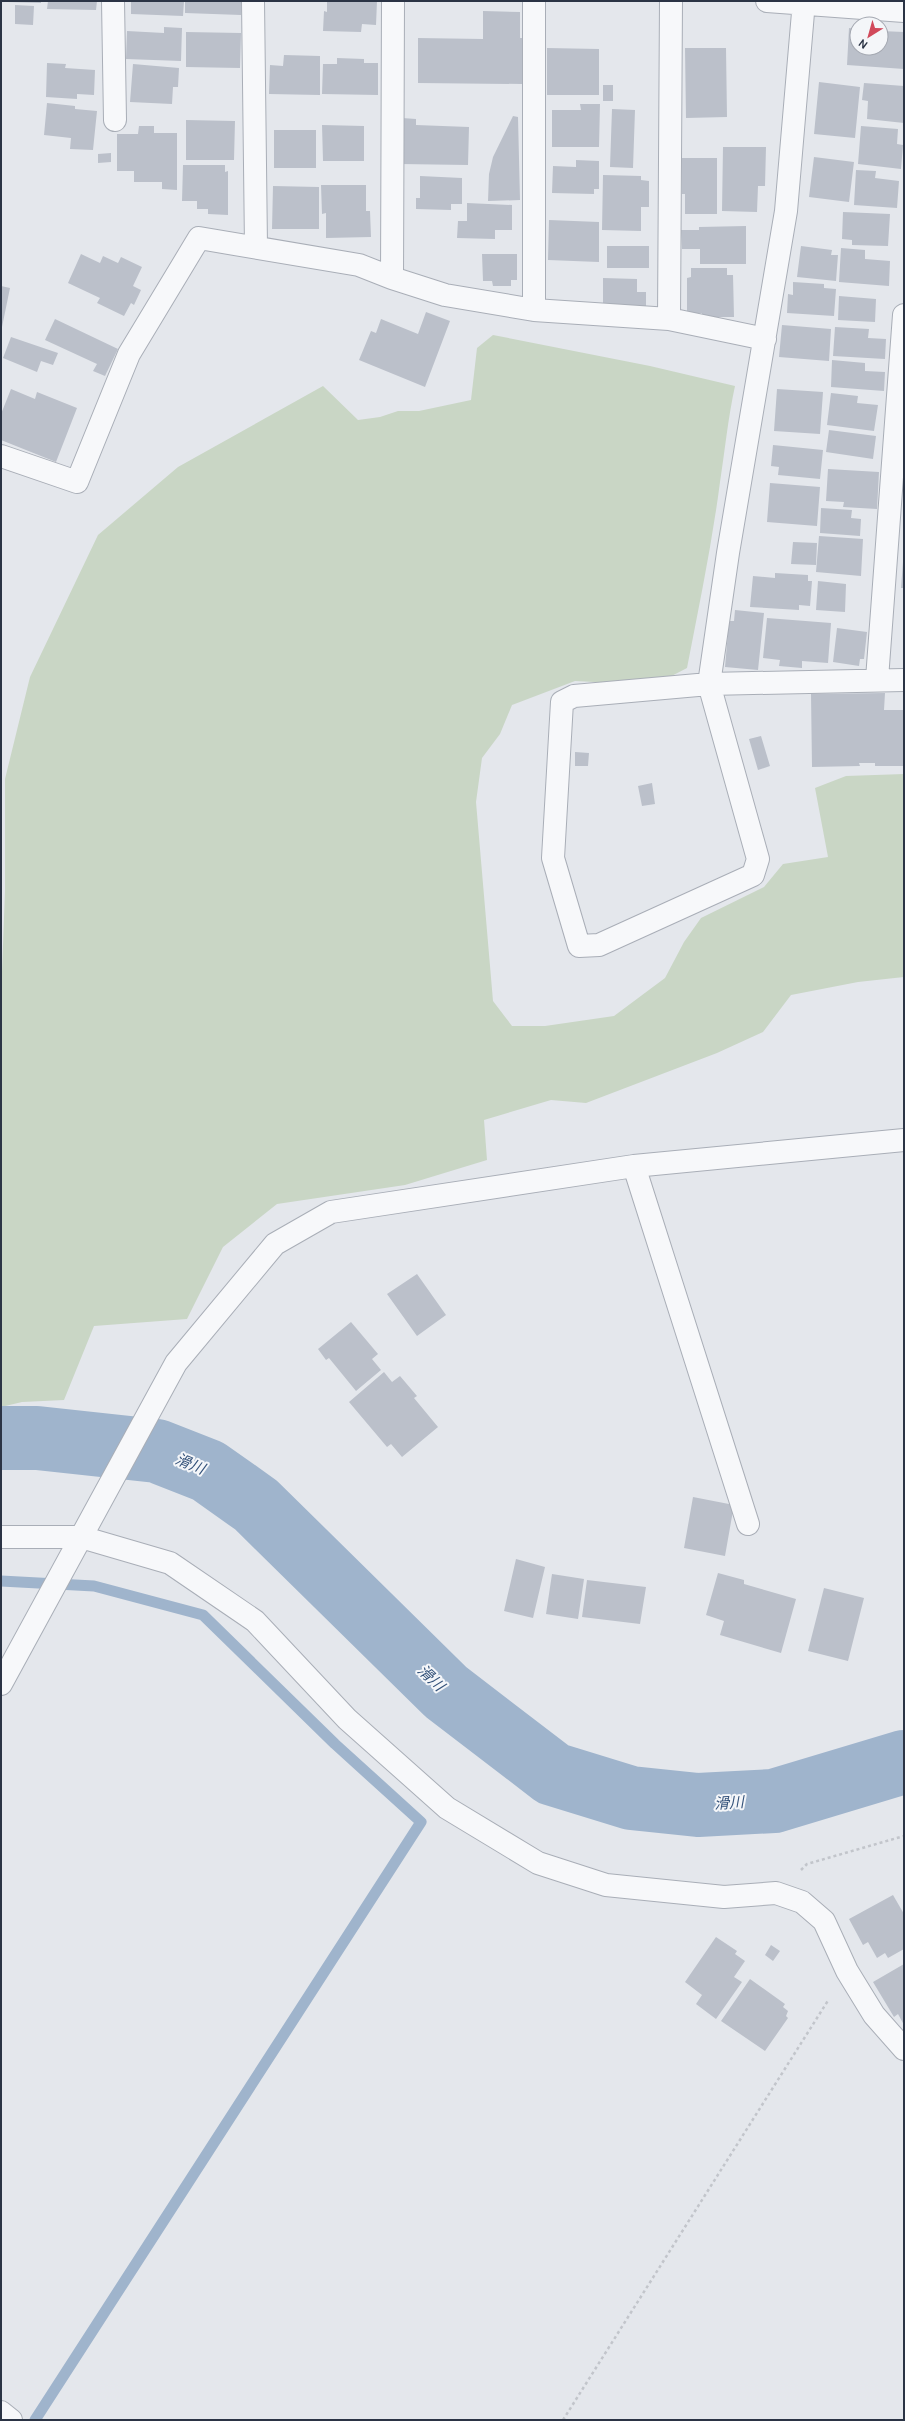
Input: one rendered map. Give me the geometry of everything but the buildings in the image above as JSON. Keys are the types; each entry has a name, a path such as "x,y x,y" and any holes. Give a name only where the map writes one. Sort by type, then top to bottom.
{"street":[{"path":"113,1 114,120"},
{"path":"254,1 256,247"},
{"path":"392,278 393,1"},
{"path":"534,1 534,310"},
{"path":"669,319 671,1"},
{"path":"767,1 804,2 904,11"},
{"path":"804,2 786,211 728,554 709,684 758,859 753,875 599,945 579,946 553,858 562,702 574,696 709,684 877,679 904,680"},
{"path":"1,456 77,482 129,354 199,238 359,265 445,296 534,310 669,319 765,339"},
{"path":"877,679 904,314"},
{"path":"1,1684 176,1363 274,1244 331,1212 634,1166 904,1140"},
{"path":"634,1166 748,1524"},
{"path":"1,1537 86,1528 170,1563 255,1621 346,1719 447,1808 538,1863 606,1885 660,1892 724,1897 776,1893 802,1902 824,1921 847,1971 874,2015 904,2050"},
{"path":"1,2412 11,2420"}],"path":[{"path":"776,1893 807,1864 904,1836"},
{"path":"563,2420 847,1971"}],"green space":[{"path":"493,335 650,366 735,386 728,422 709,552 687,668 662,681 613,683 575,681 512,705 500,734 482,758 476,802 493,1001 512,1026 545,1026 614,1016 665,978 684,942 701,918 764,887 783,864 828,857 815,788 846,776 904,774 904,977 858,982 791,995 763,1032 717,1053 586,1103 551,1100 484,1120 487,1160 405,1185 277,1204 223,1247 187,1319 94,1326 64,1400 22,1402 1,1407 1,998 5,891 5,779 30,677 98,535 178,467 323,386 358,420 380,417 398,411 419,411 471,400 477,348"}],"waterway":[{"name":"滑川","path":"1,1438 37,1438 157,1451 208,1471 256,1505 446,1692 553,1774 631,1798 698,1805 774,1801 904,1762"},
{"path":"1,1581 94,1586 203,1615 335,1744 421,1822 35,2420"}]}
